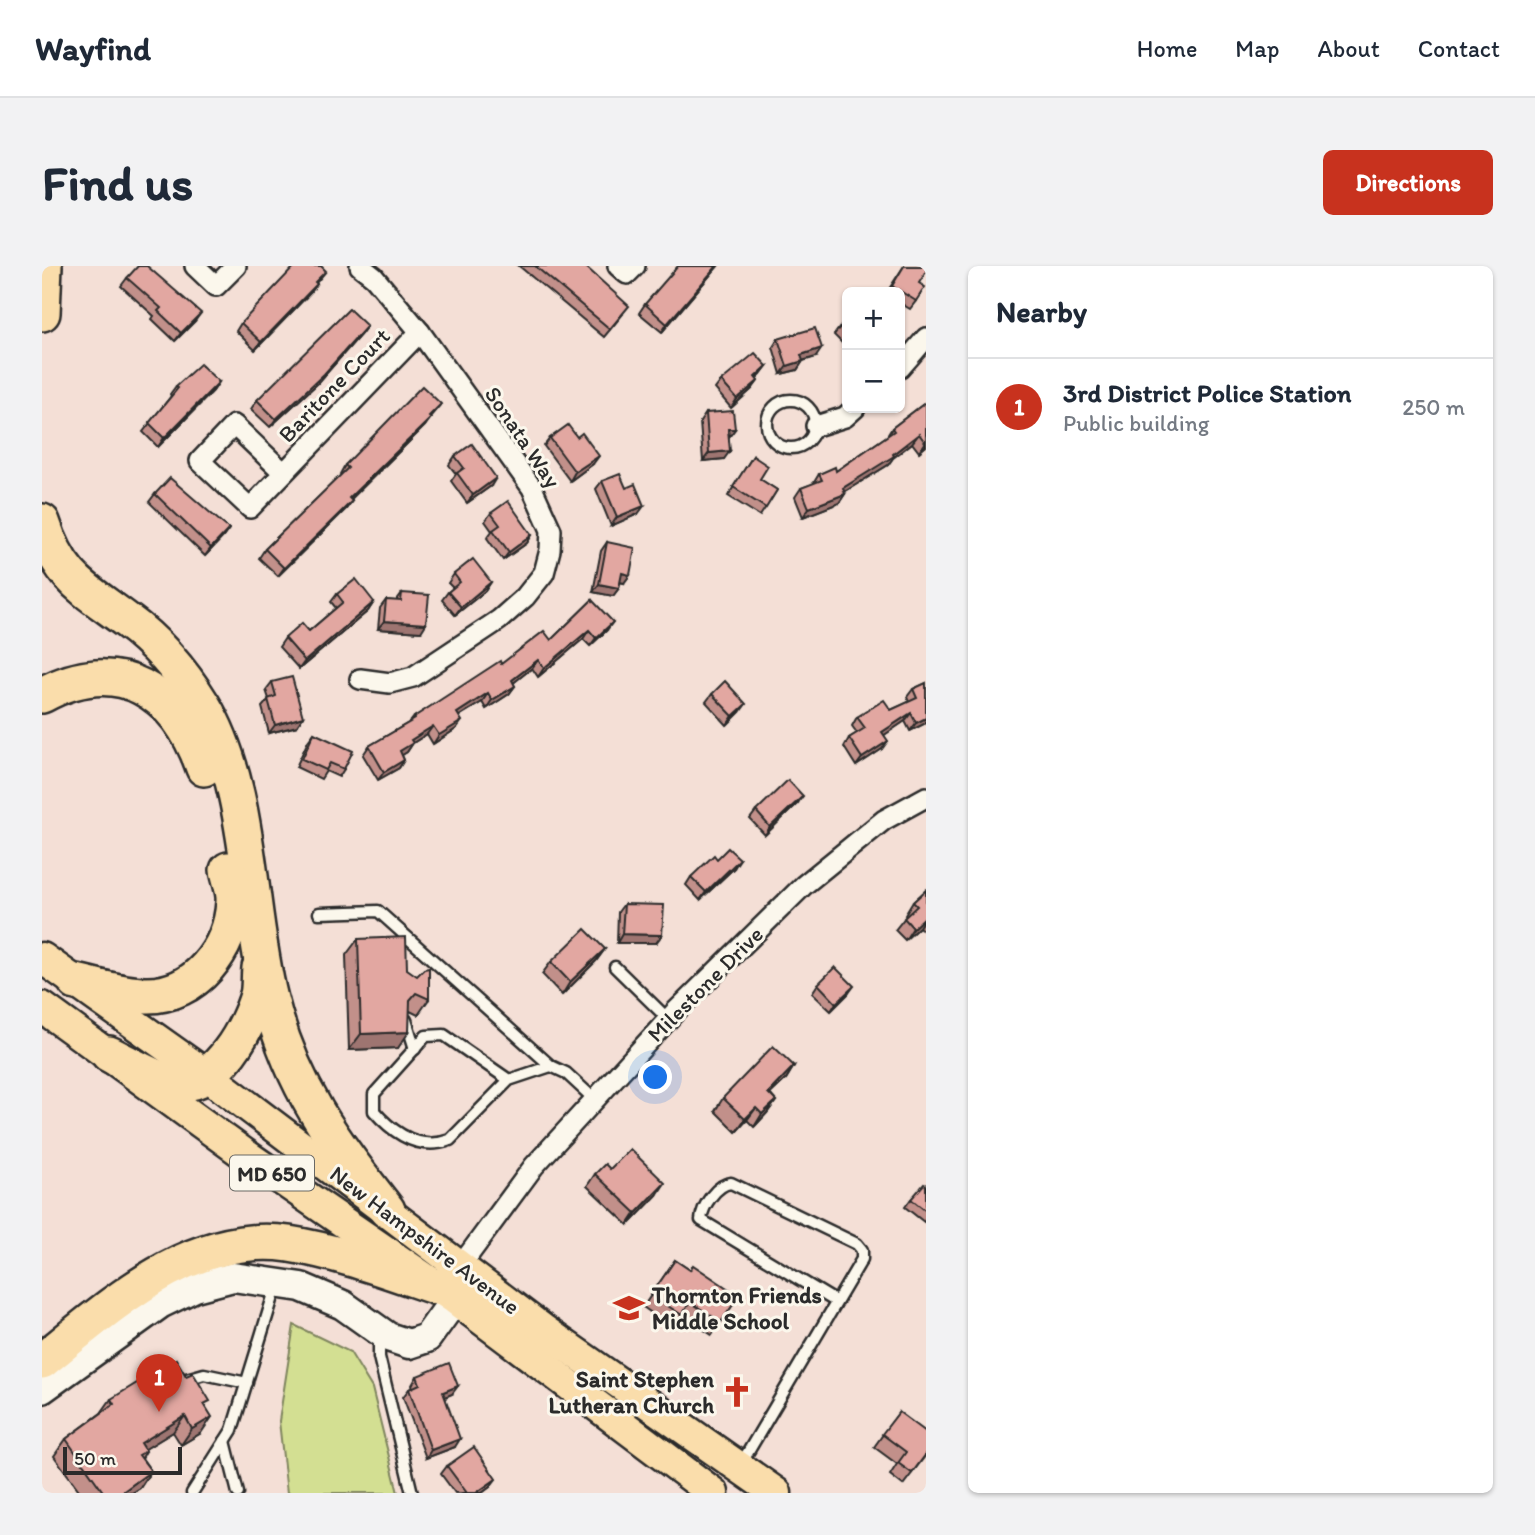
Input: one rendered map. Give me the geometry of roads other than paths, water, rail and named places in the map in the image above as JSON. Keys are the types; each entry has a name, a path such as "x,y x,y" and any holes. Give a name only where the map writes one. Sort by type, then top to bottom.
{"highway":[{"path":"42,278 44,266"},
{"path":"42,313 44,266"},
{"path":"42,522 48,540 67,574 91,597 152,642 182,672 205,710 224,754 236,804 270,998 303,1092 334,1143 387,1210"},
{"path":"42,695 75,681 122,680 147,689 180,717 194,738 204,768 234,899 230,931 215,960 180,988 145,995 76,982"},
{"path":"109,1054 154,1076 177,1083 190,1083 208,1076 240,1035 257,996 262,951"},
{"path":"42,1361 139,1285 195,1255 225,1247 287,1244 450,1285"}],"main road":[{"name":"New Hampshire Avenue","path":"42,958 208,1076 387,1210 450,1285 713,1493"},
{"name":"New Hampshire Avenue","path":"42,1007 302,1194 450,1285 480,1300 527,1332 542,1329 776,1493"}],"street":[{"path":"195,266 216,286 236,266"},
{"name":"Sonata Way","path":"360,266 374,277 420,332 532,488 551,530 550,550 544,573 525,597 499,620 412,677 390,684 360,679"},
{"path":"618,266 627,274 635,266"},
{"name":"Baritone Court","path":"283,472 420,332"},
{"path":"905,362 926,338"},
{"path":"816,426 849,413"},
{"name":"Milestone Drive","path":"42,1390 160,1304 195,1287 233,1277 302,1287 343,1305 379,1331 409,1344 427,1338 450,1285 534,1166 668,1019 804,885 884,820 926,797"}],"lane":[{"path":"792,400 805,404 811,410 816,426 809,441 802,446 786,448 772,440 766,425 772,409 792,400"},
{"path":"319,913 377,911 551,1066 566,1073 594,1100"},
{"path":"408,953 412,942"},
{"path":"615,967 668,1019"},
{"path":"406,1016 415,1049"},
{"path":"509,1080 444,1035 426,1036 374,1094 374,1111 384,1122 415,1142 438,1144 450,1140 509,1080 551,1066"},
{"path":"739,1467 862,1259 862,1250 858,1244 731,1183 718,1188 701,1214 701,1220 835,1301"},
{"path":"192,1493 232,1430 278,1282"},
{"path":"379,1331 377,1350 412,1493"},
{"path":"178,1382 204,1374 247,1383"},
{"path":"225,1441 238,1493"}],"place":[{"name":"Thornton Friends Middle School","path":"629,1308"},
{"name":"Saint Stephen Lutheran Church","path":"737,1392"},
{"name":"3rd District Police Station","path":"159,1412"}]}
